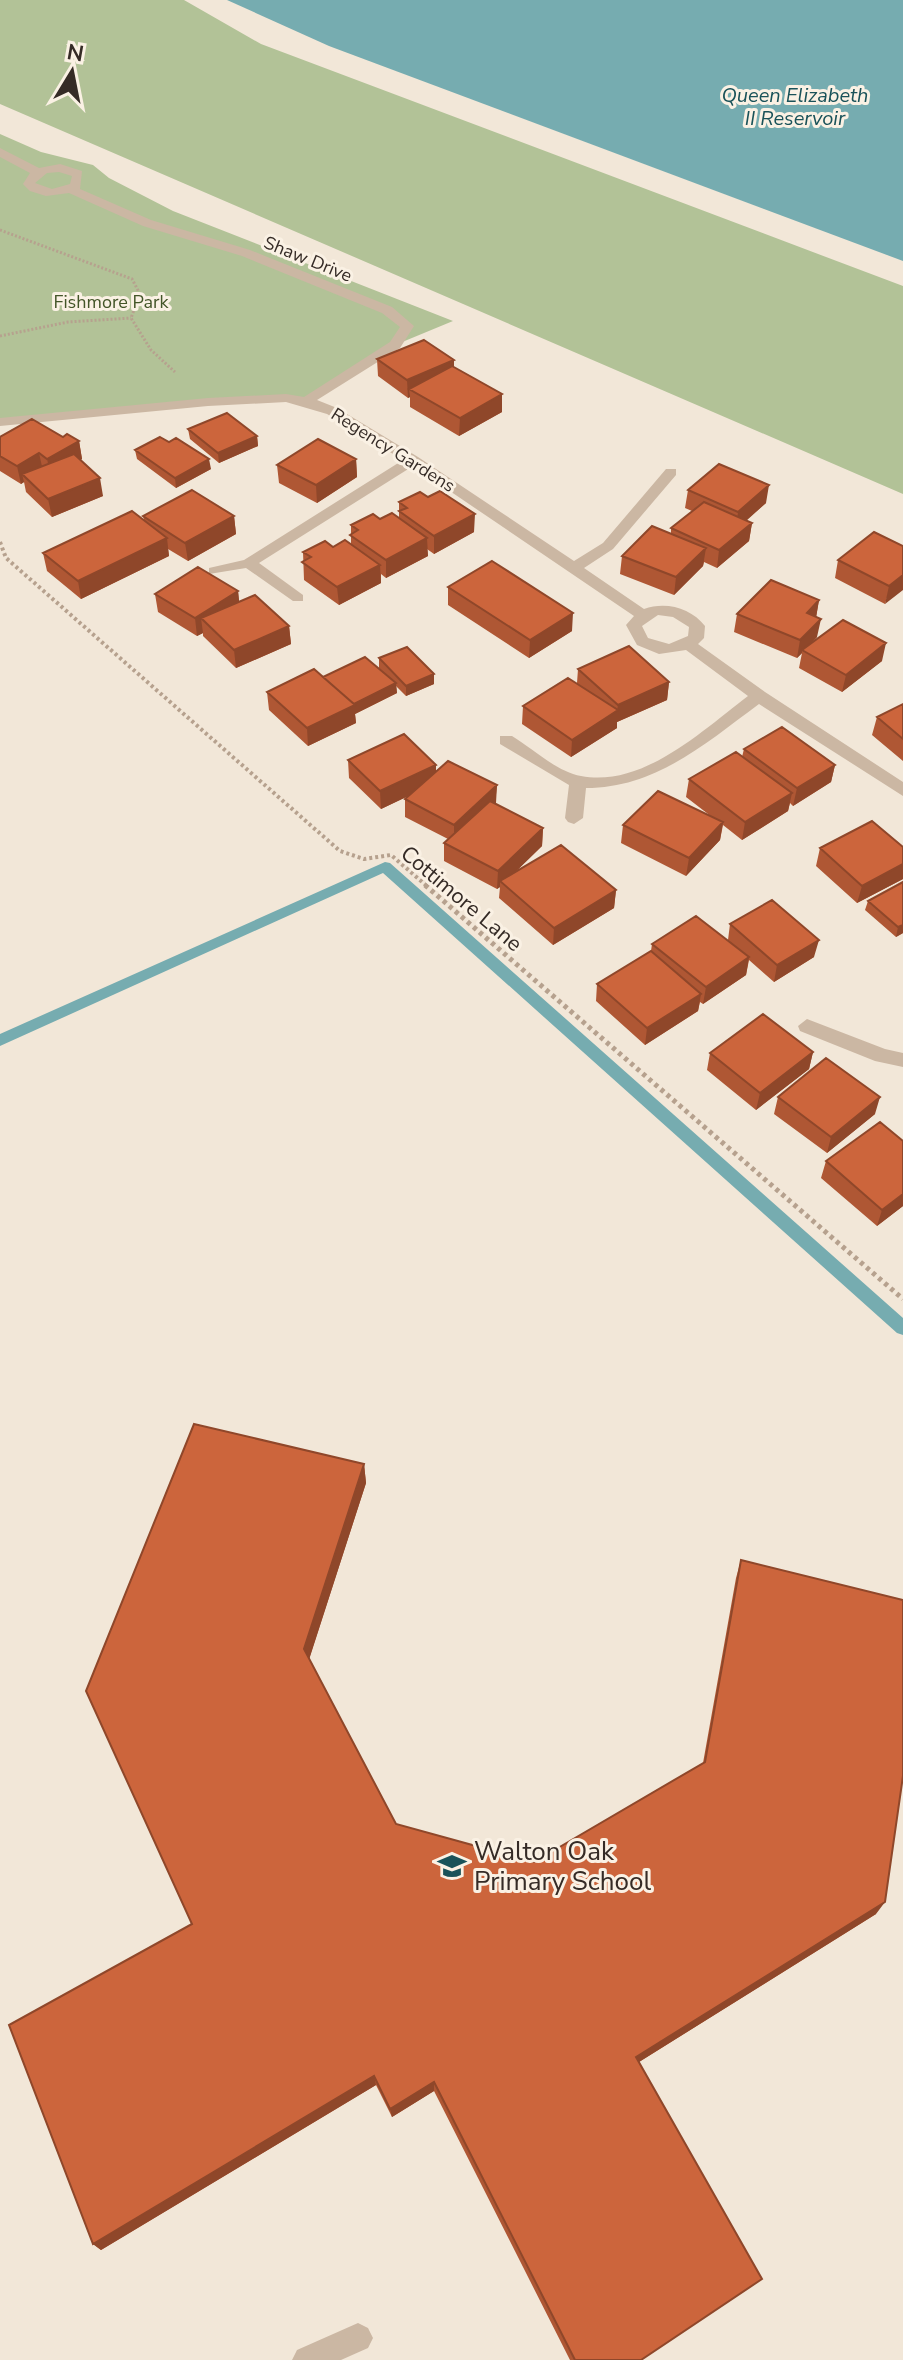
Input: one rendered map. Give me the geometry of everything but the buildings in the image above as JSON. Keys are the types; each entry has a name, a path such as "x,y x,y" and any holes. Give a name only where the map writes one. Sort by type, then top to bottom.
{"street":[{"name":"Shaw Drive","path":"0,152 38,172"},
{"name":"Shaw Drive","path":"52,168 73,171 80,178 70,189 52,193 35,190 29,181 38,172 52,168"},
{"name":"Shaw Drive","path":"70,189 147,223 246,253 387,310 407,326 395,345 306,401"},
{"name":"Regency Gardens","path":"0,422 208,402 286,398 306,401 332,411 413,460 643,615"},
{"path":"214,571 249,563 413,460"},
{"path":"574,568 608,546 671,472"},
{"path":"249,563 298,598"},
{"path":"656,610 676,611 689,617 697,626 696,638 689,645 675,649 657,649 643,643 635,634 634,625 643,615 656,610"},
{"path":"689,645 759,696 903,790"},
{"path":"506,740 578,782 625,780 653,770 759,696"},
{"path":"574,818 578,782"},
{"path":"807,1026 882,1056 903,1060"},
{"path":"307,2360 358,2338"}],"path":[{"path":"0,230 132,279 140,294 131,318"},
{"path":"0,336 68,322 131,318"},
{"path":"131,318 151,350 208,402"},
{"name":"Cottimore Lane","path":"0,542 6,558 340,851 364,859 391,855 903,1299"}],"green space":[{"path":"0,0 184,0 261,44 903,286 903,494 0,104"},
{"name":"Fishmore Park","path":"0,134 41,152 93,165 109,178 173,211 453,321 395,345 306,401 286,398 0,422"}],"water":[{"name":"Queen Elizabeth II Reservoir","path":"227,0 903,0 903,261 329,46"}],"waterway":[{"path":"0,1040 385,867 903,1328"}],"place":[{"name":"Walton Oak Primary School","path":"452,1866"}]}
